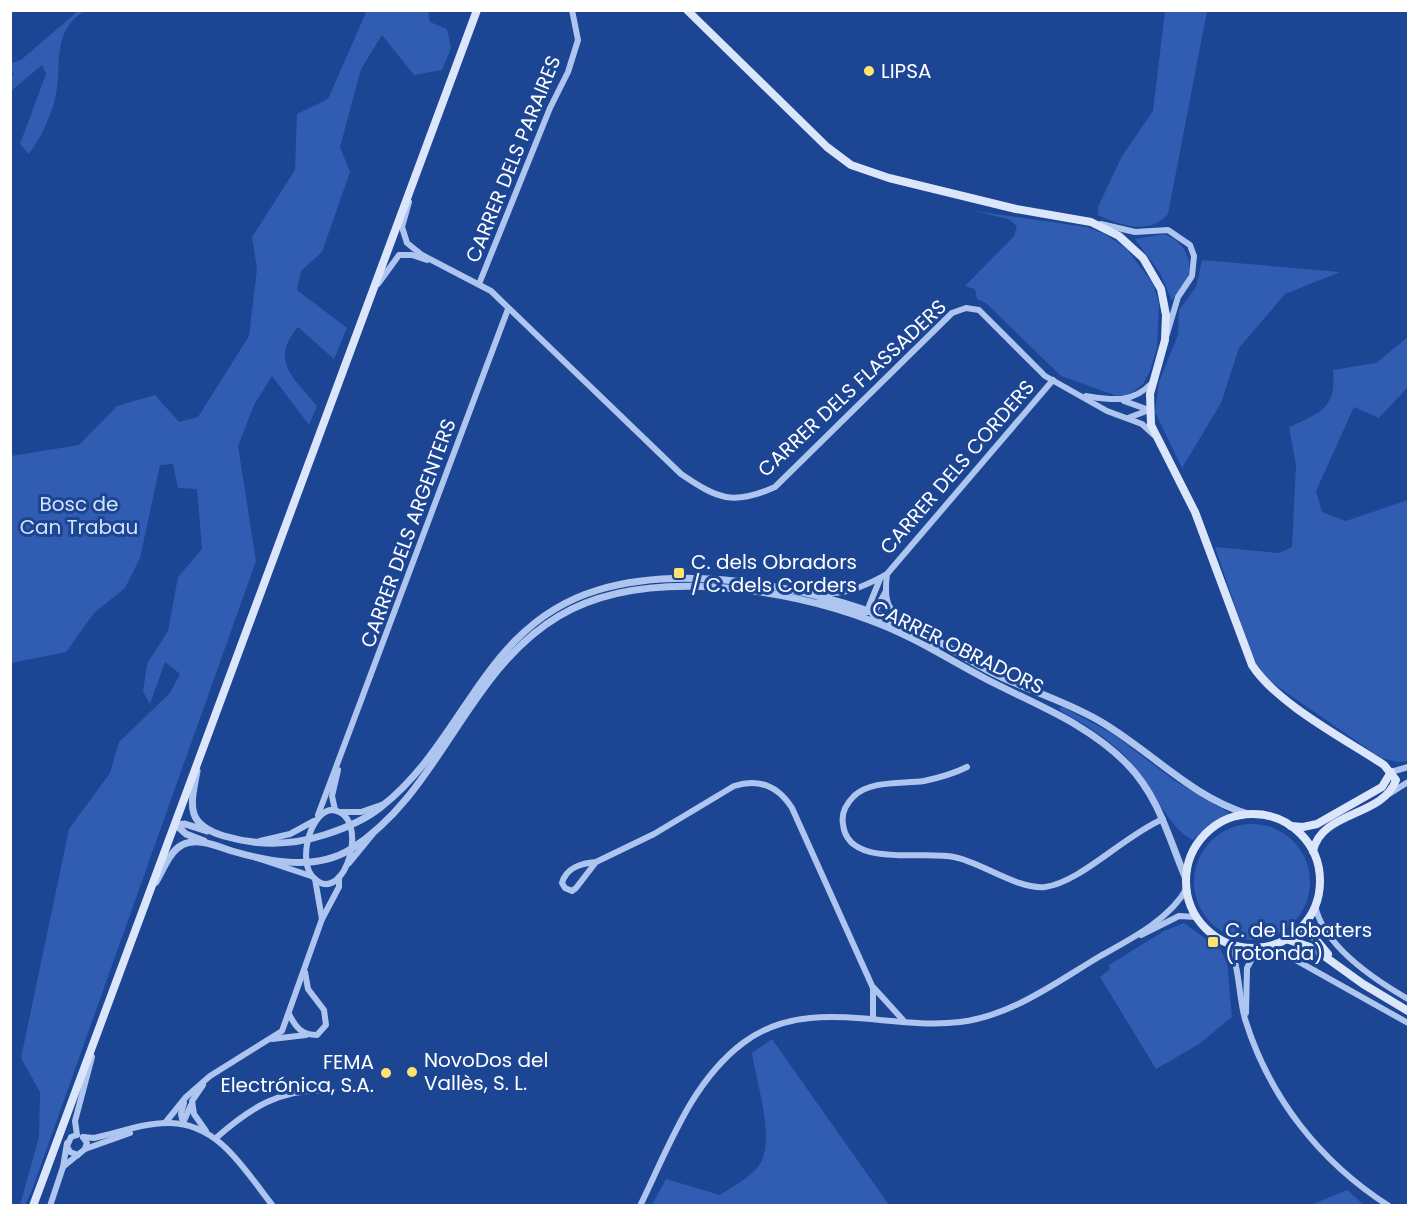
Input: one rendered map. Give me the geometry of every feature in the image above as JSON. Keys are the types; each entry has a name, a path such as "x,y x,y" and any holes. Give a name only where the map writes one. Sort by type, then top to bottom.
{"main road":[{"path":"33,1206 96,1044 477,10"},
{"path":"687,10 826,147 851,165 889,178 977,200 1091,222 1125,240 1150,267 1165,303 1165,340 1152,383 1149,410 1156,437 1195,512 1246,653 1258,674 1282,697 1391,772 1396,780 1389,794 1324,830 1315,840 1313,851"},
{"path":"1290,826 1304,827 1317,824 1382,787 1391,772"},
{"path":"1248,814 1272,817 1290,826 1308,842 1320,874 1320,887 1308,920 1286,939 1257,949 1228,943 1210,932 1196,917 1186,884 1190,858 1208,831 1229,819 1248,814"},
{"path":"1308,920 1313,936 1336,963"},
{"path":"1286,939 1305,944 1336,963 1363,984 1408,1011"}],"street":[{"name":"CARRER DELS PARAIRES","path":"479,284 550,108 568,72 578,40 572,10"},
{"name":"CARRER DELS FLASSADERS","path":"414,181 402,227 407,243 422,255 491,291 681,474 708,492 730,499 751,497 775,487 952,313 966,308 979,310 1045,376 1083,395 1107,411 1142,424 1156,437"},
{"path":"1091,222 1135,232 1168,230 1190,245 1194,256 1192,276 1174,308 1165,340"},
{"name":"CARRER DELS FLASSADERS","path":"371,298 399,255 412,255 448,267"},
{"name":"CARRER DELS ARGENTERS","path":"307,862 309,839 316,818 338,769 508,309"},
{"name":"CARRER DELS CORDERS","path":"802,592 834,595 855,591 887,574 1053,380"},
{"path":"1123,401 1134,397 1152,383"},
{"name":"CARRER DELS FLASSADERS","path":"1083,395 1123,401 1149,410"},
{"path":"1128,418 1149,410"},
{"name":"CARRER DELS CORDERS","path":"887,574 887,603 896,617 924,634"},
{"path":"176,825 186,834 211,844 330,882 339,877 376,830 406,798 488,671 525,631 537,621 583,596 627,583 664,578 802,592 871,612 924,634 988,675 1089,715 1186,783 1218,802 1248,814"},
{"name":"CARRER DELS CORDERS","path":"871,612 869,606 871,594 880,578"},
{"path":"583,596 655,586 757,589 764,587"},
{"name":"CARRER OBRADORS","path":"440,746 515,650 547,624 591,599 655,586 729,590 814,603 870,620 936,650 988,675 1077,724 1106,743 1131,768 1152,796 1186,884"},
{"path":"814,603 823,601 861,613 871,612 875,611 886,591"},
{"path":"515,650 525,631 539,624 547,624 554,614 569,606 573,600"},
{"path":"871,612 874,618 928,642 936,650"},
{"path":"488,671 492,671 499,662 502,664"},
{"path":"480,693 488,671"},
{"path":"176,825 185,824 254,843 276,844 309,839 349,825 384,804 440,746"},
{"path":"199,763 192,812 196,820 215,833"},
{"path":"967,767 933,779 873,786 856,794 844,808 842,820 847,839 864,852 955,857 1026,884 1044,887 1066,880 1129,837 1162,819"},
{"path":"1391,772 1408,767"},
{"name":"CARRER DELS ARGENTERS","path":"338,769 332,796 338,811"},
{"path":"1389,794 1408,782"},
{"path":"596,862 576,888 572,891 565,888 562,882 569,870 587,862 596,862 654,834 734,786 745,783 770,786 792,808 873,988 904,1021"},
{"path":"254,843 290,834 316,818 338,811 361,812 384,804"},
{"path":"338,811 349,825 351,849 348,864"},
{"path":"254,857 307,862 330,859 351,849 376,830"},
{"path":"152,889 171,856 181,845 211,844"},
{"path":"307,862 313,878 322,920"},
{"path":"165,1123 210,1076 272,1040 282,1031 322,920 339,887 339,877"},
{"path":"1132,938 1176,904 1186,884"},
{"path":"1315,905 1326,928 1348,956 1369,975 1408,999"},
{"path":"640,1206 699,1089 708,1076 743,1044 787,1022 813,1017 962,1022 1004,1011 1132,938 1179,916 1196,917"},
{"path":"1228,943 1236,963 1238,995 1265,1072 1298,1123 1330,1160 1389,1206"},
{"path":"1271,946 1408,1023"},
{"path":"1246,1022 1247,968 1257,949"},
{"path":"272,1040 317,1035 326,1025 324,1010 308,989 305,964"},
{"path":"873,988 873,1019"},
{"path":"290,1014 295,1025 306,1035"},
{"path":"86,1149 87,1143 80,1136 75,1121 96,1044"},
{"path":"216,1138 245,1113 276,1097 308,1089 328,1090"},
{"path":"183,1123 181,1114 189,1099"},
{"path":"189,1099 194,1114 207,1131 216,1138 273,1206"},
{"path":"50,1206 63,1167 67,1143 71,1137 94,1138 165,1123 183,1123 207,1131"},
{"path":"63,1167 86,1149 146,1127"},
{"path":"67,1143 70,1152 78,1155"}],"green space":[{"path":"79,10 84,11 66,29 62,40 57,87 51,113 29,154 20,144 46,74 42,65 11,91 11,77 14,74 11,71 11,63 21,60"},
{"name":"Bosc de Can Trabau","path":"367,10 428,11 430,22 447,29 451,48 442,70 414,75 382,35 361,69 340,147 350,172 322,252 301,271 297,290 347,328 334,359 298,327 290,339 285,360 288,369 317,406 309,425 272,376 254,405 238,446 256,561 32,1190 25,1205 20,1205 39,1137 40,1092 21,1058 69,829 110,773 119,742 170,693 180,674 165,662 150,704 143,692 147,664 168,631 178,577 202,549 197,489 178,488 173,464 160,465 140,558 125,588 94,613 66,652 11,663 11,456 79,445 117,406 155,395 179,422 198,417 249,336 257,269 252,237 295,170 297,114 328,99"},
{"path":"1165,11 1207,11 1168,214 1152,225 1143,227 1125,225 1098,215 1098,207 1122,156 1153,111"},
{"path":"974,211 1086,227 1105,234 1127,249 1153,284 1159,303 1157,348 1150,371 1143,384 1130,394 1117,396 1061,376 986,303 977,299 975,289 965,286 1014,236 1017,226 1008,219"},
{"path":"1164,234 1181,245 1189,263 1188,277 1172,301 1160,273 1135,239"},
{"path":"1202,260 1340,272 1285,294 1239,348 1221,403 1182,468 1155,412 1159,382 1178,335 1179,310 1196,287"},
{"path":"1408,337 1408,387 1379,418 1354,407 1316,491 1322,512 1346,521 1408,500 1408,761 1398,762 1381,758 1264,677 1251,653 1215,547 1279,553 1292,547 1296,465 1289,427 1310,418 1324,408 1332,393 1333,370 1376,363"},
{"path":"1063,707 1113,734 1175,781 1231,814 1210,824 1193,840 1184,835 1130,761 1101,735 1058,708"},
{"path":"1252,824 1274,828 1293,841 1306,860 1310,882 1306,904 1293,923 1274,936 1252,940 1230,936 1211,923 1198,904 1194,882 1198,860 1211,841 1230,828"},
{"path":"1184,923 1220,949 1227,961 1232,1017 1199,1044 1156,1069 1100,977 1110,969 1109,965 1164,931"},
{"path":"772,1039 889,1205 652,1205 666,1179 720,1195 745,1179 758,1167 766,1143 766,1128 752,1053"},
{"path":"1347,1190 1364,1205 1311,1205"}],"place":[{"name":"LIPSA","path":"869,71"},
{"name":"C. dels Obradors / C. dels Corders","path":"679,573"},
{"name":"C. de Llobaters (rotonda)","path":"1213,942"},
{"name":"NovoDos del Vallès, S. L.","path":"412,1072"},
{"name":"FEMA Electrónica, S.A.","path":"386,1073"}]}
